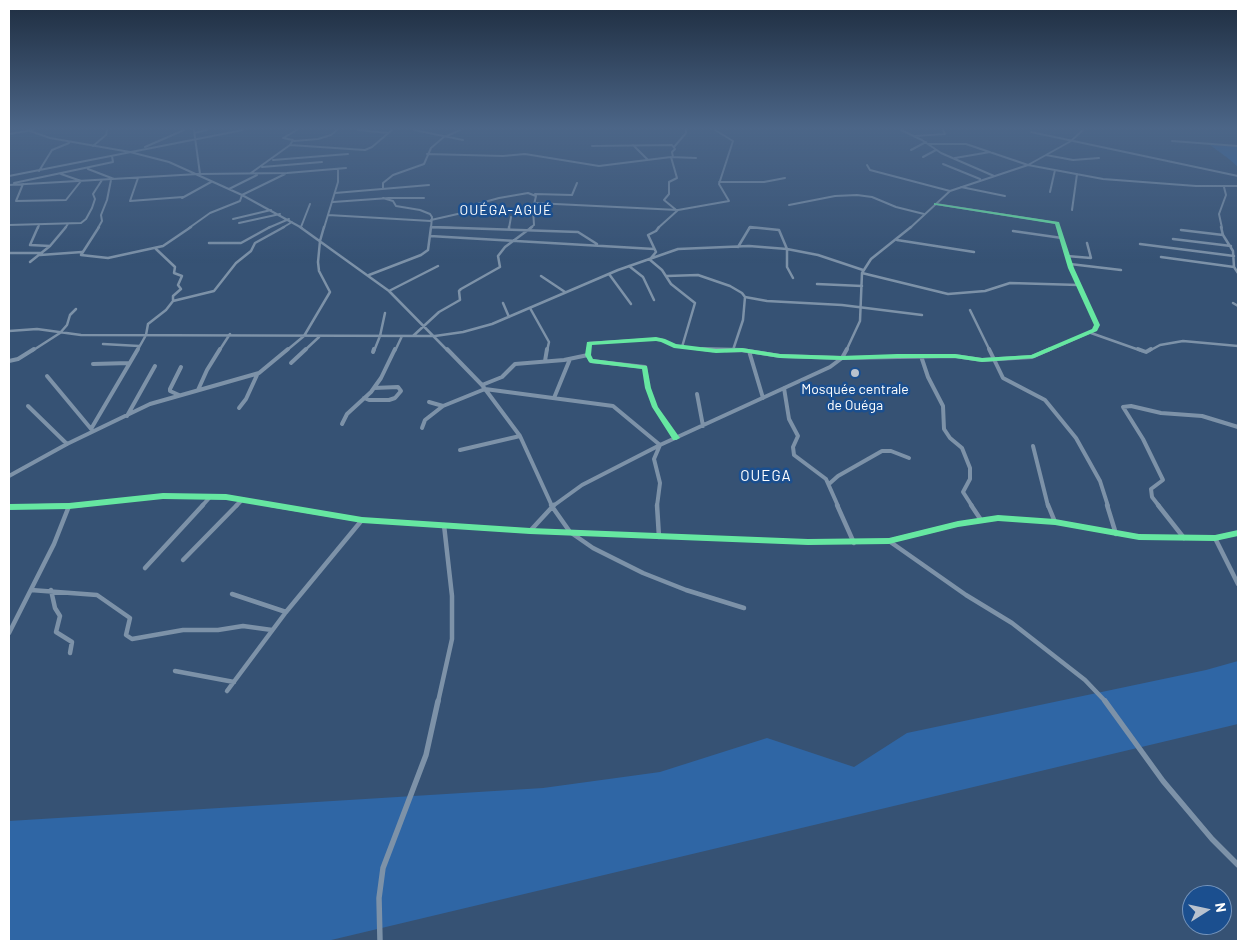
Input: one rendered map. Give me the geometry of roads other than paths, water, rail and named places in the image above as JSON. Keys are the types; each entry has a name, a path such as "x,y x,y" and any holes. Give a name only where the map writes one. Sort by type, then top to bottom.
{"street":[{"path":"9,185 23,174"},
{"path":"9,185 59,174"},
{"path":"62,174 81,181"},
{"path":"102,174 116,179"},
{"path":"9,185 194,174"},
{"path":"200,174 211,182 280,214 369,275 389,291 483,387 520,436 552,507 570,532 593,548 643,573 686,590 744,608"},
{"path":"229,189 257,174"},
{"path":"82,252 81,254 84,255 108,258 156,249 167,244 210,213 240,201 242,195 284,174"},
{"path":"239,408 246,399 253,381 259,373 304,336 325,303 330,289 319,271 320,241 333,202 337,174"},
{"path":"383,188 383,183 395,174"},
{"path":"676,174 677,178 669,182 669,194 664,200 677,210"},
{"path":"535,203 677,210 728,201 720,182 722,174"},
{"path":"887,174 950,191"},
{"path":"968,174 982,180"},
{"path":"530,532 559,499 572,491 660,445 823,370 842,358 856,333 861,307 862,271 870,259 897,240 950,191 959,186 999,174"},
{"path":"1050,192 1054,174"},
{"path":"1072,210 1077,174"},
{"path":"1079,174 1116,180 1224,187 1238,186"},
{"path":"138,178 130,201 183,197"},
{"path":"720,182 763,182 785,178"},
{"path":"9,225 81,223 86,219 94,202 93,194 102,180"},
{"path":"82,252 102,222 101,215 109,193 111,180"},
{"path":"23,184 14,200 57,201 69,199 81,181"},
{"path":"177,200 211,182"},
{"path":"328,214 431,220 462,213 463,208 524,193 572,195 577,183"},
{"path":"335,192 429,185"},
{"path":"959,186 1005,196"},
{"path":"1224,187 1226,195 1219,214 1223,225 1223,235 1231,246 1234,256 1234,267 1238,274"},
{"path":"413,336 443,309 460,300 461,289 500,268 498,256 507,244 530,229 534,223 535,194"},
{"path":"789,205 835,196 857,195 872,197 896,207 924,214"},
{"path":"333,202 383,198 424,198"},
{"path":"369,275 426,253 430,236 430,214 420,210 396,206 393,202 383,198"},
{"path":"301,227 310,204"},
{"path":"676,438 655,407 648,388 645,367 592,362 589,360 588,344 591,342 656,339 663,340 674,346 716,351 748,351 780,356 842,358 964,356 982,360 1032,357 1091,333 1097,328 1070,264 1058,224 936,204"},
{"path":"232,219 271,210"},
{"path":"649,259 655,253 648,235 656,231 660,224 670,219 677,210"},
{"path":"239,223 280,214"},
{"path":"509,229 511,217"},
{"path":"173,301 214,291 231,269 251,250 255,243 291,221"},
{"path":"209,243 241,242 278,223 291,221"},
{"path":"30,262 50,246 68,224"},
{"path":"39,225 30,245 50,246"},
{"path":"431,227 578,232 597,244 609,248 654,249"},
{"path":"738,247 747,230 752,227 779,230 787,249 787,267 793,278"},
{"path":"1181,230 1223,235"},
{"path":"1013,231 1062,238"},
{"path":"430,236 597,244"},
{"path":"1173,239 1231,246"},
{"path":"897,240 974,252"},
{"path":"1068,256 1091,258 1087,243"},
{"path":"1140,244 1234,256"},
{"path":"9,331 37,329 60,332 146,335 435,336 471,330 509,317 608,274 678,249 738,247 787,249 818,255 862,271 948,294 985,291 1010,283 1079,285"},
{"path":"92,430 128,363 146,335 150,322 165,311 173,301 173,296 181,289 178,284 182,276 174,273 176,267 156,249"},
{"path":"9,253 82,252"},
{"path":"1161,257 1234,267"},
{"path":"649,259 695,305 682,346"},
{"path":"1070,264 1121,270"},
{"path":"389,291 438,266"},
{"path":"628,266 643,277 654,300"},
{"path":"608,274 613,277 631,304"},
{"path":"666,276 693,274 705,276 742,293 744,297 743,320 733,350"},
{"path":"541,276 565,292"},
{"path":"817,284 862,286"},
{"path":"744,297 767,301 861,307 922,315"},
{"path":"1233,303 1238,306"},
{"path":"503,304 509,317"},
{"path":"530,308 549,342 545,361"},
{"path":"9,362 18,359 60,332 67,324 70,315 76,310"},
{"path":"970,310 1003,378 1045,400 1076,438 1100,481 1116,534"},
{"path":"373,352 380,336 385,313"},
{"path":"1091,333 1146,352 1160,345 1183,341 1238,346"},
{"path":"198,390 207,370 230,334"},
{"path":"342,424 347,414 372,390 383,375 402,336"},
{"path":"291,363 320,337"},
{"path":"103,344 139,346"},
{"path":"748,351 763,398"},
{"path":"422,428 425,420 443,406 502,377 515,364 570,359 588,355"},
{"path":"921,356 928,377 944,406 944,429 950,438 962,448 970,468 970,479 963,492 981,520"},
{"path":"554,398 570,359"},
{"path":"93,364 128,363"},
{"path":"127,416 155,366"},
{"path":"179,394 170,391 170,389 181,367"},
{"path":"9,476 92,430 127,416 150,404 179,394 259,373"},
{"path":"47,376 92,430"},
{"path":"483,387 613,406 660,445"},
{"path":"784,388 789,419 798,436 793,447 794,455 822,475 829,484 854,543"},
{"path":"364,398 369,400 392,400 400,394 401,389 372,390"},
{"path":"372,390 380,400"},
{"path":"697,394 703,426"},
{"path":"429,402 443,406"},
{"path":"28,406 66,444"},
{"path":"1184,538 1152,497 1151,489 1163,480 1123,407 1131,406 1162,413 1202,416 1238,427"},
{"path":"460,450 520,436"},
{"path":"659,537 658,503 660,483 654,459 660,445"},
{"path":"1033,446 1050,513 1055,522"},
{"path":"829,484 838,476 882,451 891,451 909,458"},
{"path":"9,507 68,506 163,496 243,498 362,520 530,532 854,543 889,541 981,520 1017,518 1055,522 1116,534 1214,538 1238,533"},
{"path":"145,568 210,498"},
{"path":"183,560 243,498"},
{"path":"9,633 54,544 68,506"},
{"path":"227,692 286,612 362,520"},
{"path":"380,941 379,898 383,868 426,755 452,639 452,596 444,526"},
{"path":"1214,538 1238,584"},
{"path":"889,541 966,595 1012,623 1085,680 1109,705 1163,781 1212,839 1238,865"},
{"path":"31,590 51,590 97,595 130,618 126,635 132,638 183,630 218,630 243,626 272,630"},
{"path":"51,590 55,608 60,616 56,632 72,642 70,653"},
{"path":"232,594 286,612"},
{"path":"175,671 234,682"}],"place":[{"name":"Mosquée centrale de Ouéga","path":"855,373"}],"district":[{"name":"OUÉGA-AGUÉ","path":"506,210"},
{"name":"OUEGA","path":"766,476"}]}
